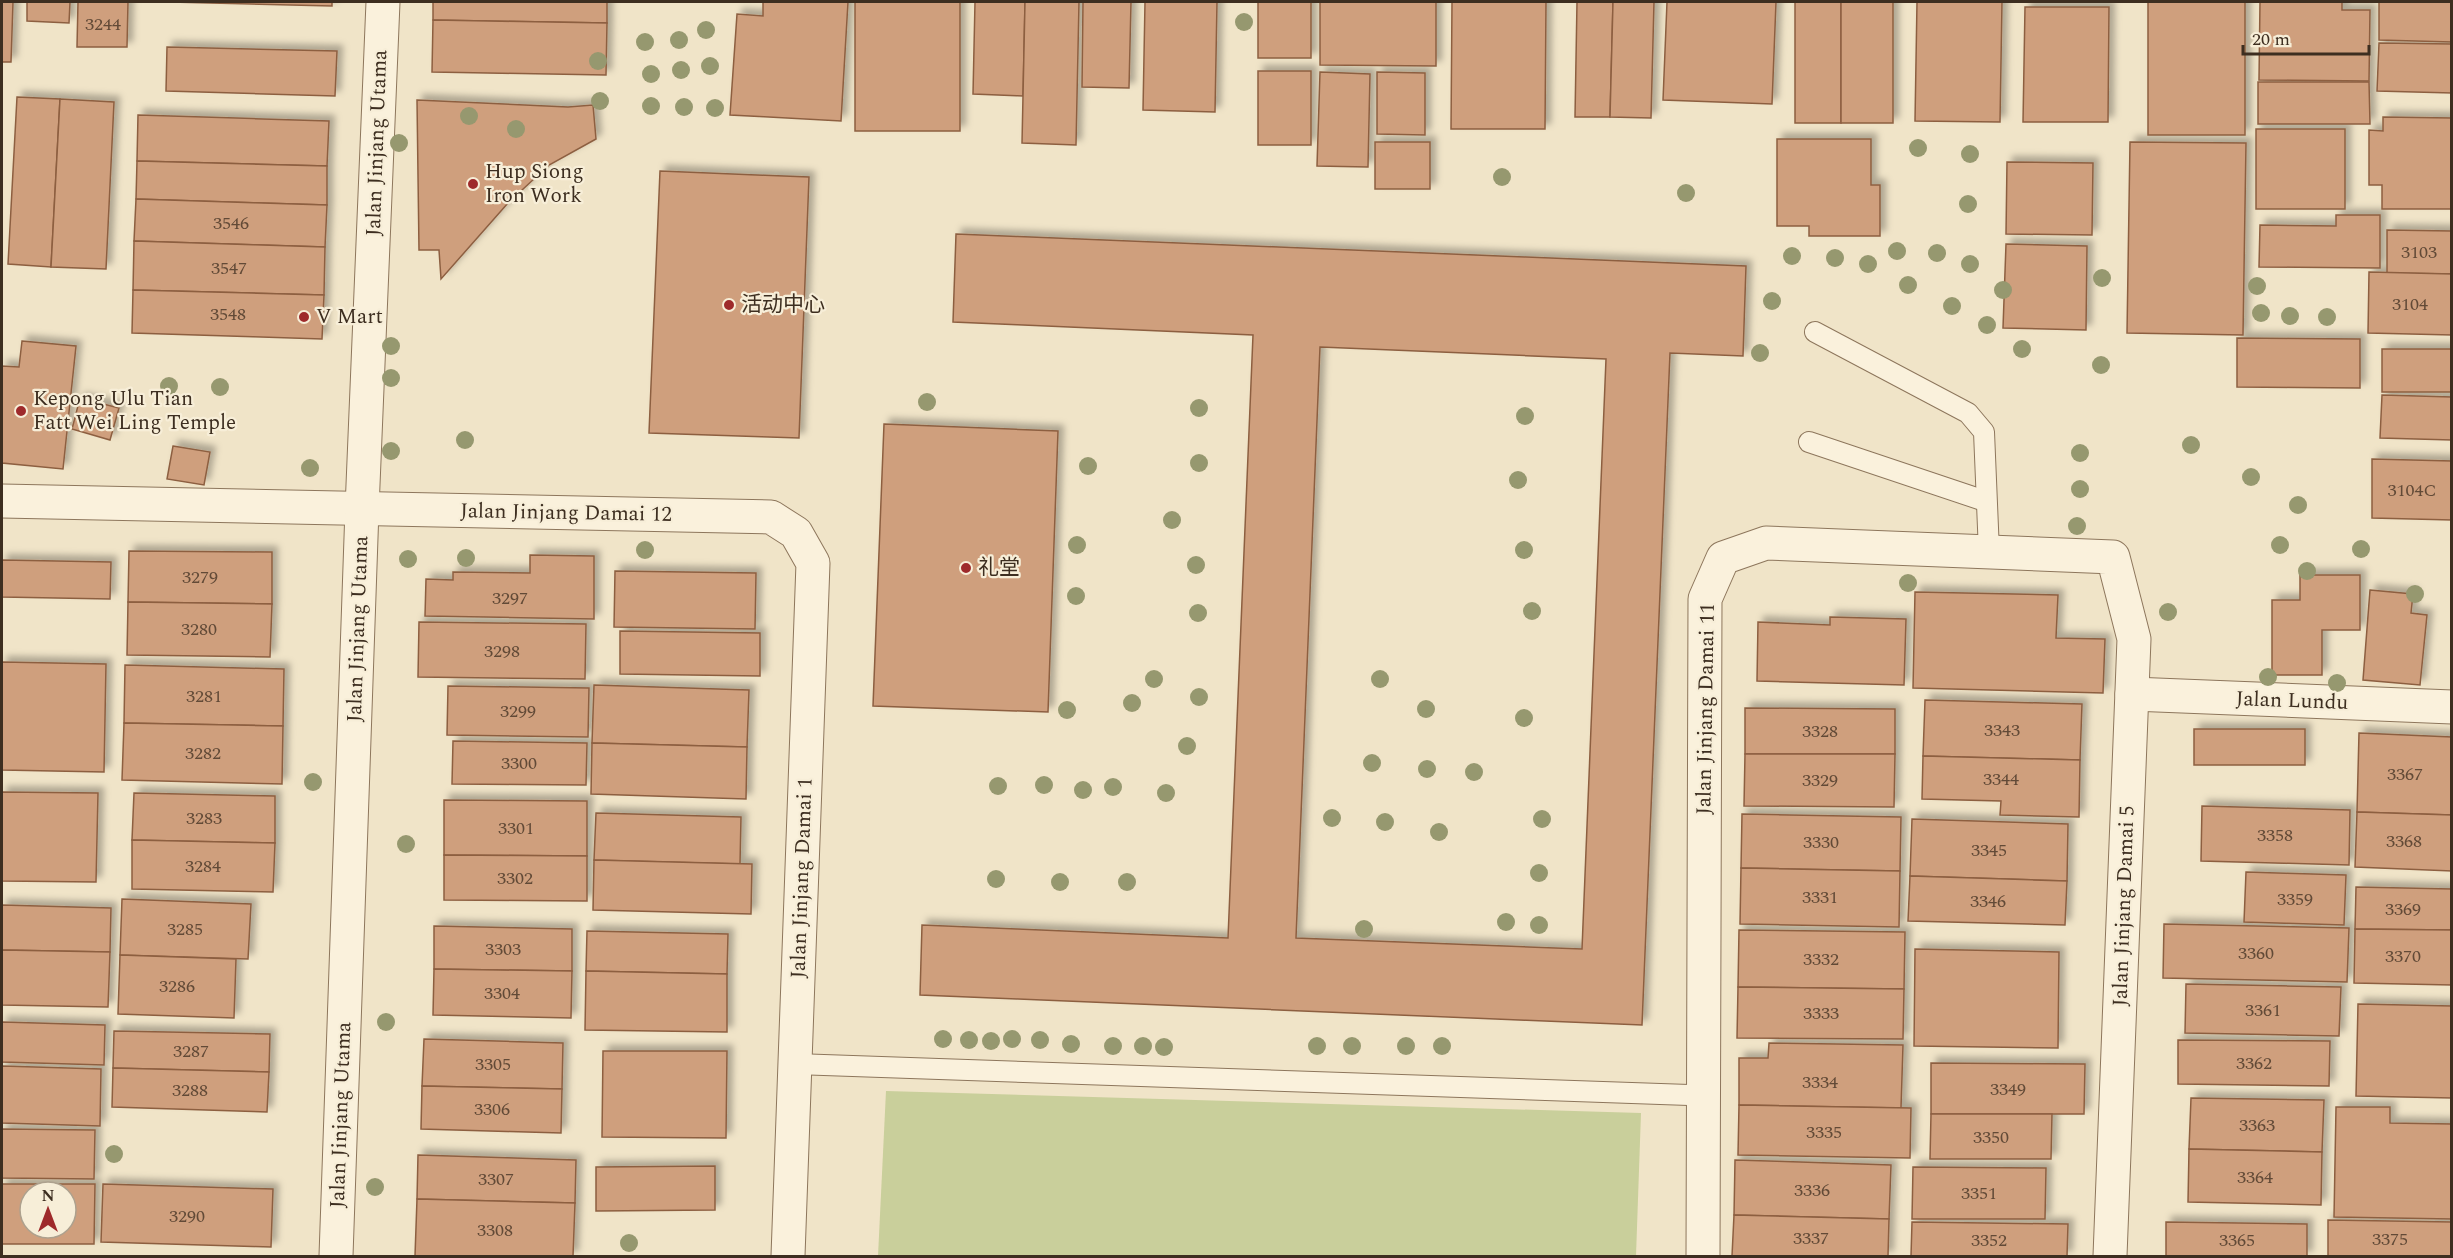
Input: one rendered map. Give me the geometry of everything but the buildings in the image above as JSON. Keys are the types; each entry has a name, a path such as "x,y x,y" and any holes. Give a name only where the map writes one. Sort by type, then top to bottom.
{"street":[{"name":"Jalan Jinjang Utama","path":"336,1257 362,509 383,2"},
{"name":"Jalan Jinjang Damai 12","path":"2,501 771,517"},
{"name":"Jalan Jinjang Damai 1","path":"771,517 796,533 813,563 788,1257"},
{"name":"Jalan Jinjang Damai 11","path":"1703,1257 1705,599 1723,558 1766,543 2113,557"},
{"name":"Jalan Jinjang Damai 5","path":"2110,1257 2134,639 2113,557"},
{"name":"Jalan Lundu","path":"2132,694 2451,707"}],"lane":[{"path":"1815,332 1968,413 1984,432 1985,501 1989,552"},
{"path":"1809,442 1985,501"},
{"path":"795,1064 1665,1094 1703,1093"}],"green space":[{"path":"886,1091 1641,1113 1636,1256 878,1256"}],"place":[{"name":"Hup Siong Iron Work","path":"473,184"},
{"name":"活动中心","path":"729,305"},
{"name":"V Mart","path":"304,317"},
{"name":"Kepong Ulu Tian Fatt Wei Ling Temple","path":"21,411"},
{"name":"礼堂","path":"966,568"}]}
